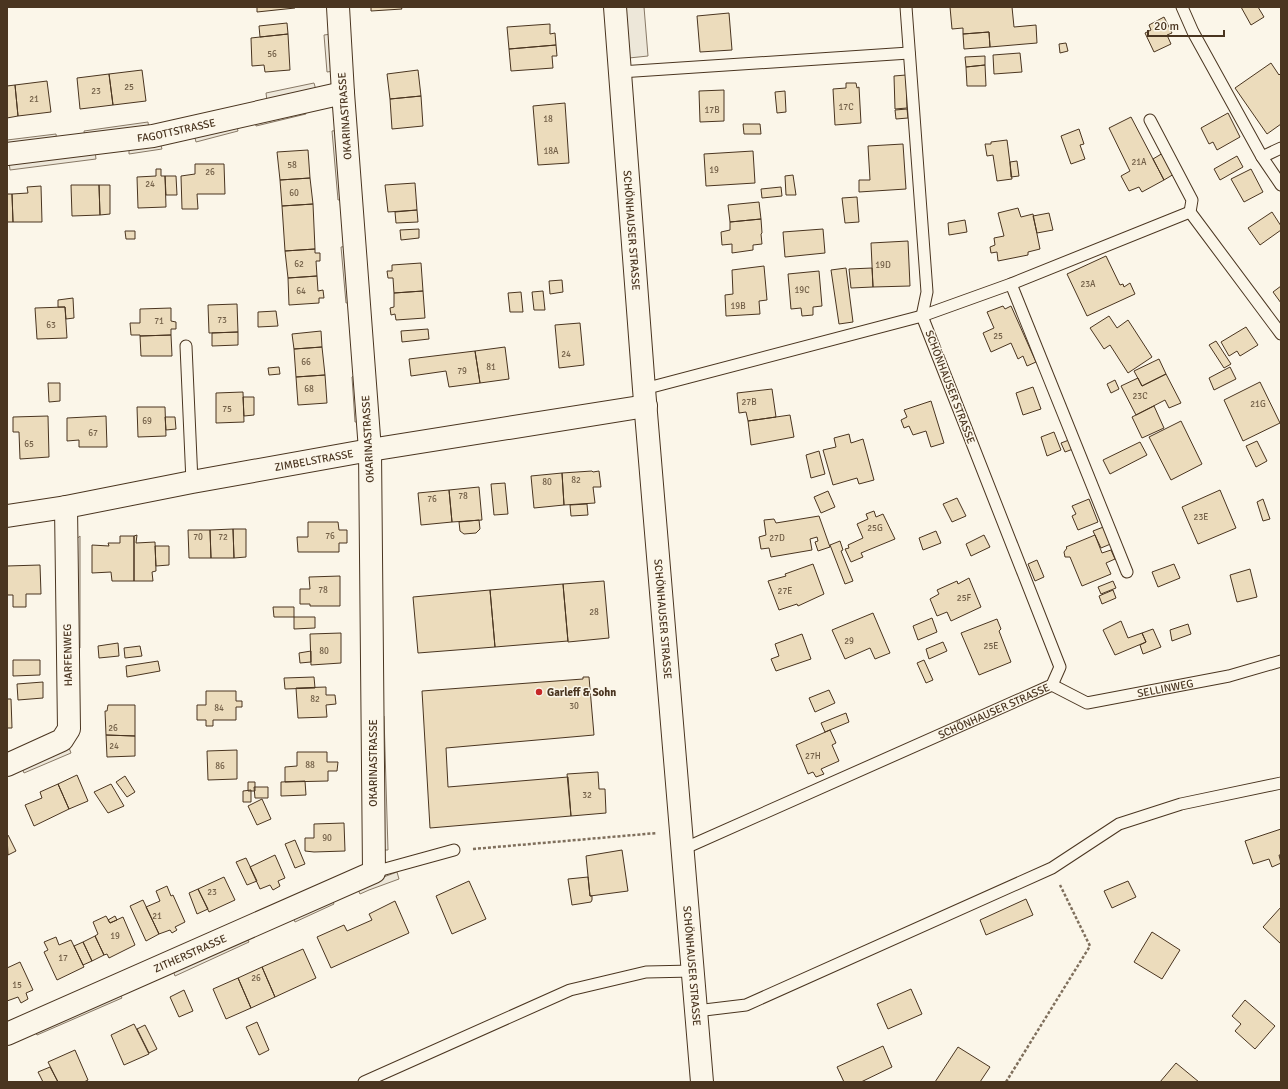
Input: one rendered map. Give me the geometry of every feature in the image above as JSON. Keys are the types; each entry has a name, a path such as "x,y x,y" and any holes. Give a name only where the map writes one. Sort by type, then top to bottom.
{"street":[{"name":"OKARINASTRASSE","path":"338,7 343,93 370,450 374,872"},
{"name":"SCHÖNHAUSER STRASSE","path":"614,7 702,1082"},
{"name":"FAGOTTSTRASSE","path":"7,154 154,136 343,93"},
{"name":"ZIMBELSTRASSE","path":"7,516 66,507 192,482 645,398"},
{"name":"HARFENWEG","path":"7,765 62,740 69,729 66,507"},
{"name":"ZITHERSTRASSE","path":"7,1034 374,872"}],"lane":[{"name":"SCHÖNHAUSER STRASSE","path":"683,849 1052,685 1060,667 922,316 928,292 906,7"},
{"path":"1182,7 1193,32 1262,157 1281,185"},
{"path":"620,72 909,53"},
{"path":"1150,120 1192,200 1190,212 1281,334"},
{"path":"1262,157 1281,148"},
{"name":"SCHÖNHAUSER STRASSE","path":"645,398 922,316 1011,284 1190,212"},
{"path":"1011,284 1127,572"},
{"path":"186,346 192,482"},
{"name":"SELLINWEG","path":"1052,685 1087,703 1228,676 1281,661"},
{"path":"696,1011 746,1005 1052,868 1119,824 1181,804 1281,783"},
{"path":"374,872 454,850"},
{"path":"364,1082 570,990 646,972 693,971"}],"path":[{"path":"454,850 660,833"},
{"path":"1006,1082 1090,946 1052,868"}],"shaded area":[{"path":"624,7 644,7 648,56 629,58"},
{"path":"332,34 334,71 327,72 324,35"},
{"path":"314,83 316,90 267,101 266,93"},
{"path":"304,107 306,114 256,126 254,118"},
{"path":"148,122 149,130 85,138 84,131"},
{"path":"236,123 238,131 196,142 194,134"},
{"path":"340,130 345,199 338,200 332,131"},
{"path":"56,134 57,142 7,148 7,140"},
{"path":"160,142 162,149 129,154 129,147"},
{"path":"95,151 96,159 10,170 9,162"},
{"path":"349,246 354,302 346,303 341,247"},
{"path":"360,371 363,422 355,422 352,377"},
{"path":"80,536 80,648 72,648 72,543"},
{"path":"384,716 388,850 380,850 377,717"},
{"path":"68,745 71,753 24,773 21,766"},
{"path":"397,872 399,879 360,894 357,887"},
{"path":"331,897 334,904 295,922 292,915"},
{"path":"246,935 249,942 175,976 172,968"},
{"path":"118,991 122,998 37,1035 33,1029"}],"building":[{"path":"257,7 295,7 295,8 257,12"},
{"path":"371,7 401,7 402,9 371,11"},
{"path":"950,7 1012,7 1014,27 1036,25 1037,43 990,47 989,32 963,34 963,28 952,29"},
{"path":"1241,7 1258,7 1264,17 1251,25"},
{"path":"729,13 732,50 700,52 697,16"},
{"path":"1164,17 1172,33 1167,35 1171,44 1154,52 1145,33 1151,30 1149,25"},
{"path":"287,23 288,34 260,37 259,26"},
{"path":"550,24 550,34 555,33 556,45 509,49 507,27"},
{"path":"989,32 990,47 964,49 963,34"},
{"path":"288,34 290,70 265,72 264,65 252,66 251,38"},
{"path":"1066,43 1068,51 1060,53 1059,44"},
{"path":"556,45 557,56 552,56 553,68 511,71 509,49"},
{"path":"1020,53 1022,72 994,74 993,55"},
{"path":"985,56 985,65 966,67 965,57"},
{"path":"1271,63 1279,75 1281,73 1281,124 1267,134 1235,88"},
{"path":"985,65 986,86 967,86 966,67"},
{"path":"142,70 146,101 113,105 109,74"},
{"path":"418,70 421,96 390,99 387,74"},
{"path":"109,74 113,105 80,109 77,78"},
{"path":"906,75 907,108 895,109 894,76"},
{"path":"47,81 51,112 18,116 15,85"},
{"path":"846,83 856,83 857,88 859,87 861,123 835,125 833,89 846,88"},
{"path":"15,85 18,116 7,118 7,86"},
{"path":"724,90 724,121 700,122 699,91"},
{"path":"785,91 786,112 777,113 775,92"},
{"path":"421,96 423,126 392,129 390,99"},
{"path":"565,103 569,163 538,165 533,106"},
{"path":"907,109 908,118 896,119 895,110"},
{"path":"1228,113 1240,137 1217,150 1213,142 1209,144 1201,128"},
{"path":"1131,117 1164,180 1142,192 1139,187 1129,191 1121,176 1130,171 1109,128"},
{"path":"743,124 760,124 761,134 744,134"},
{"path":"1079,129 1084,144 1080,145 1085,159 1071,164 1061,136"},
{"path":"1007,140 1012,179 997,181 993,155 987,156 985,144"},
{"path":"903,144 906,189 859,192 859,180 870,180 868,146"},
{"path":"308,150 310,178 280,180 277,152"},
{"path":"753,151 755,183 706,186 704,154"},
{"path":"1163,153 1174,174 1164,180 1153,159"},
{"path":"1237,156 1243,167 1220,180 1214,169"},
{"path":"1017,161 1019,176 1011,177 1010,162"},
{"path":"195,164 224,164 225,194 197,194 198,209 182,209 181,176 195,174"},
{"path":"156,169 161,169 161,176 165,176 166,207 138,208 137,177 156,176"},
{"path":"1251,169 1263,192 1244,202 1231,179"},
{"path":"793,175 796,195 786,195 785,176"},
{"path":"165,176 176,176 177,195 166,195"},
{"path":"310,178 313,204 282,206 280,180"},
{"path":"415,183 417,210 388,212 385,185"},
{"path":"71,185 99,185 100,215 72,216"},
{"path":"99,185 110,185 110,214 100,215"},
{"path":"41,186 42,222 13,222 12,194 28,193 27,187"},
{"path":"781,187 782,196 762,198 761,189"},
{"path":"7,194 12,194 13,222 7,222"},
{"path":"857,197 859,222 845,223 842,198"},
{"path":"759,202 761,219 730,222 728,205"},
{"path":"313,204 315,249 285,251 282,206"},
{"path":"1018,208 1021,217 1033,214 1040,249 1028,252 1028,255 998,261 997,252 991,253 990,247 995,245 994,238 1004,236 998,213"},
{"path":"417,210 418,222 396,223 395,212"},
{"path":"1272,212 1281,226 1281,230 1260,245 1248,228"},
{"path":"1049,213 1053,230 1037,233 1033,216"},
{"path":"761,219 762,244 753,245 753,250 732,253 732,244 722,245 721,232 730,230 730,222"},
{"path":"965,220 967,232 949,235 948,223"},
{"path":"419,229 419,238 401,240 400,230"},
{"path":"823,229 825,253 785,257 783,232"},
{"path":"125,231 135,231 135,239 126,239"},
{"path":"908,241 910,286 873,287 871,243"},
{"path":"315,249 315,253 320,253 320,261 316,261 317,276 288,278 285,251"},
{"path":"1106,256 1120,285 1123,284 1124,287 1130,283 1135,294 1087,316 1067,274"},
{"path":"421,263 423,291 394,293 393,278 388,278 387,271 392,271 392,265"},
{"path":"764,266 767,300 759,301 760,314 726,316 725,295 733,294 732,270"},
{"path":"846,268 853,322 839,324 831,270"},
{"path":"872,268 873,287 851,288 849,269"},
{"path":"819,271 822,306 813,307 813,315 802,316 801,308 791,309 788,274"},
{"path":"317,276 318,291 323,290 324,298 319,298 319,303 289,305 288,278"},
{"path":"562,280 563,292 550,294 549,281"},
{"path":"1281,286 1281,303 1273,292"},
{"path":"423,291 425,318 396,320 395,314 391,315 390,308 394,307 394,293"},
{"path":"543,291 545,310 534,310 532,292"},
{"path":"521,292 523,312 510,312 508,293"},
{"path":"73,298 74,318 66,319 65,307 58,307 58,300"},
{"path":"237,304 238,332 209,333 208,305"},
{"path":"1003,306 1005,309 1011,306 1036,362 1027,366 1023,356 1018,359 1011,343 991,352 983,333 994,328 987,312"},
{"path":"65,307 67,338 37,339 35,308"},
{"path":"171,308 171,321 176,322 176,329 171,329 171,335 131,335 130,323 140,323 140,309"},
{"path":"276,311 278,326 258,327 258,312"},
{"path":"1109,316 1117,328 1128,320 1152,357 1128,373 1110,345 1104,349 1090,328"},
{"path":"580,323 584,365 559,368 555,325"},
{"path":"1246,327 1258,345 1240,356 1237,351 1229,356 1221,342"},
{"path":"428,329 429,339 402,342 401,331"},
{"path":"321,331 322,347 294,349 292,334"},
{"path":"238,332 238,345 212,346 212,333"},
{"path":"171,335 172,356 141,356 140,336"},
{"path":"1216,341 1231,364 1224,368 1209,345"},
{"path":"322,347 325,375 296,377 294,349"},
{"path":"505,347 509,379 480,383 475,351"},
{"path":"475,351 480,383 449,387 446,371 411,376 409,359"},
{"path":"1159,359 1166,374 1142,386 1134,371"},
{"path":"279,367 280,374 269,375 268,368"},
{"path":"1230,367 1236,379 1214,390 1209,378"},
{"path":"1166,374 1181,403 1169,408 1165,400 1136,415 1121,386 1138,378 1142,386"},
{"path":"325,375 327,403 298,405 296,377"},
{"path":"1115,380 1119,389 1111,393 1107,384"},
{"path":"1260,382 1280,423 1243,441 1224,400"},
{"path":"48,383 60,383 60,401 49,402"},
{"path":"1033,387 1041,409 1023,415 1016,393"},
{"path":"772,389 776,417 748,421 746,412 739,413 737,393"},
{"path":"243,392 244,422 216,423 216,393"},
{"path":"243,397 254,397 254,415 244,416"},
{"path":"931,401 944,443 931,447 926,431 913,435 909,426 904,428 901,420 907,417 904,410"},
{"path":"1154,406 1164,428 1142,438 1132,417"},
{"path":"137,407 165,407 166,436 138,437"},
{"path":"790,415 794,437 751,445 748,421"},
{"path":"48,416 49,457 20,459 19,432 13,432 13,417"},
{"path":"106,416 107,447 79,447 79,440 67,441 67,418"},
{"path":"165,417 175,417 176,429 166,430"},
{"path":"1181,421 1202,464 1171,480 1149,437"},
{"path":"1054,432 1061,450 1047,456 1041,437"},
{"path":"849,434 851,443 863,439 874,480 859,484 857,478 833,485 823,450 836,447 834,438"},
{"path":"1069,440 1073,449 1065,452 1061,443"},
{"path":"1257,441 1267,461 1256,467 1246,446"},
{"path":"1140,442 1147,455 1110,474 1103,460"},
{"path":"819,451 825,474 811,478 806,455"},
{"path":"599,471 601,487 593,487 595,503 564,505 562,473"},
{"path":"562,473 564,505 534,508 531,476"},
{"path":"505,483 508,514 494,515 491,484"},
{"path":"479,487 482,520 452,522 449,490"},
{"path":"449,490 452,522 421,525 418,493"},
{"path":"1220,490 1236,528 1198,544 1182,507"},
{"path":"828,491 835,507 821,513 814,497"},
{"path":"957,498 966,516 952,522 943,504"},
{"path":"1089,499 1098,522 1078,530 1072,516 1076,514 1072,506"},
{"path":"1263,499 1270,519 1263,521 1257,502"},
{"path":"587,504 588,515 571,516 570,505"},
{"path":"874,511 876,517 883,514 895,539 861,553 863,557 851,562 845,549 849,548 848,545 863,538 857,524 868,519 866,514"},
{"path":"819,516 830,547 818,551 815,542 818,541 817,537 810,539 812,550 771,557 769,548 761,549 759,537 766,535 764,520 774,519 776,523"},
{"path":"479,520 480,529 476,533 464,534 460,531 459,522"},
{"path":"308,522 338,522 339,530 347,530 347,543 339,543 339,552 298,552 297,537 308,537"},
{"path":"1106,526 1113,543 1101,548 1093,531"},
{"path":"233,529 234,558 211,558 210,530"},
{"path":"233,529 246,529 246,557 234,558"},
{"path":"188,530 210,530 211,558 189,558"},
{"path":"936,531 941,543 923,550 919,538"},
{"path":"137,535 136,543 155,542 156,571 152,572 153,581 134,581 134,536"},
{"path":"984,535 990,547 971,556 966,544"},
{"path":"1095,535 1102,553 1111,550 1115,559 1106,563 1111,574 1082,586 1070,557 1065,557 1064,552 1067,548 1066,547"},
{"path":"120,536 134,536 134,581 112,581 111,572 92,573 92,545 109,546 108,543 120,543"},
{"path":"840,541 843,550 841,551 853,581 845,584 830,545"},
{"path":"155,546 169,546 169,565 156,566"},
{"path":"1037,560 1044,577 1035,581 1028,564"},
{"path":"813,564 824,594 798,606 797,604 779,610 768,581 786,576 785,574"},
{"path":"1174,564 1180,578 1158,587 1152,572"},
{"path":"40,565 41,594 26,594 26,607 13,607 13,595 7,595 7,566"},
{"path":"1250,569 1257,597 1237,602 1230,575"},
{"path":"340,576 340,606 310,606 310,604 300,604 300,589 310,589 309,577"},
{"path":"969,578 981,607 951,621 947,612 937,616 930,599 939,594 937,590 957,581 958,584"},
{"path":"604,581 609,638 568,642 563,584"},
{"path":"1113,581 1116,588 1101,594 1098,587"},
{"path":"563,584 568,641 495,647 490,590"},
{"path":"490,590 495,647 418,653 413,597"},
{"path":"1113,590 1116,598 1102,604 1099,596"},
{"path":"273,607 294,607 294,617 274,617"},
{"path":"873,613 890,653 875,659 870,648 845,659 832,630"},
{"path":"294,617 315,617 315,628 294,629"},
{"path":"932,618 937,632 918,640 913,626"},
{"path":"997,619 1001,629 999,631 1011,662 979,675 961,633"},
{"path":"1121,621 1128,638 1142,633 1146,642 1115,655 1103,630"},
{"path":"1188,624 1191,634 1172,641 1170,630"},
{"path":"1153,629 1161,647 1143,654 1140,645 1146,642 1142,633"},
{"path":"341,633 341,663 311,665 310,634"},
{"path":"802,634 811,659 776,671 771,659 779,656 775,644"},
{"path":"943,642 947,651 929,659 926,649"},
{"path":"118,643 119,656 99,658 98,646"},
{"path":"140,646 142,656 125,658 124,648"},
{"path":"311,651 311,662 300,663 299,653"},
{"path":"13,660 40,660 40,675 13,676"},
{"path":"924,660 933,680 926,683 917,663"},
{"path":"158,661 160,671 127,677 126,666"},
{"path":"314,677 315,688 285,689 284,678"},
{"path":"583,677 589,677 594,735 446,748 448,787 568,777 571,816 430,828 422,691 583,679"},
{"path":"43,682 43,698 18,700 17,684"},
{"path":"326,687 326,695 335,695 336,704 326,705 327,717 298,718 296,688"},
{"path":"829,690 835,703 815,712 809,698"},
{"path":"206,691 236,691 236,701 242,701 242,707 236,707 236,720 213,720 213,726 206,726 206,720 197,720 197,705 206,705"},
{"path":"7,699 11,699 12,728 7,728"},
{"path":"108,705 135,705 135,736 106,735 105,711 107,711"},
{"path":"846,713 849,722 825,732 821,723"},
{"path":"830,730 836,743 832,745 839,761 821,769 824,774 816,777 813,772 808,774 796,745"},
{"path":"106,735 135,736 135,756 107,757"},
{"path":"237,750 237,779 208,780 207,751"},
{"path":"297,752 327,752 327,762 338,762 337,771 328,771 328,781 285,782 285,767 297,766"},
{"path":"598,772 599,789 605,789 606,813 571,816 567,774"},
{"path":"77,775 88,801 69,809 58,784"},
{"path":"125,776 135,792 127,797 116,782"},
{"path":"305,781 306,795 281,796 281,782"},
{"path":"248,782 255,782 255,791 248,791"},
{"path":"58,784 69,809 34,826 25,805 42,798 40,792"},
{"path":"111,784 124,806 108,813 94,792"},
{"path":"254,787 268,787 268,798 255,798"},
{"path":"251,790 251,802 243,802 243,791"},
{"path":"262,799 271,819 257,825 248,806"},
{"path":"344,823 345,851 305,851 305,838 314,838 314,824"},
{"path":"1281,829 1281,855 1279,855 1281,863 1272,867 1269,859 1253,864 1245,841"},
{"path":"8,835 16,851 8,855 7,836"},
{"path":"295,840 305,864 295,868 285,844"},
{"path":"622,850 628,891 590,896 586,856"},
{"path":"275,855 285,878 278,881 280,886 273,890 270,885 260,889 250,867"},
{"path":"246,858 257,881 247,885 236,862"},
{"path":"224,877 235,900 209,912 198,889"},
{"path":"588,877 590,896 592,896 591,902 572,905 568,879"},
{"path":"469,881 486,919 452,934 436,896"},
{"path":"1128,881 1136,897 1112,908 1104,891"},
{"path":"167,886 171,896 173,895 185,922 175,927 177,930 172,933 170,930 159,934 146,907 160,901 156,891"},
{"path":"198,889 208,909 197,914 189,893"},
{"path":"1026,899 1033,915 986,935 980,920"},
{"path":"143,900 159,934 146,941 130,906"},
{"path":"395,901 409,933 331,968 317,937 344,925 347,931 372,920 369,914"},
{"path":"1281,907 1281,944 1263,927"},
{"path":"106,916 110,923 123,917 135,945 109,958 107,954 104,955 95,936 98,934 93,922"},
{"path":"115,916 117,920 110,923 108,920"},
{"path":"1152,932 1180,950 1162,979 1134,962"},
{"path":"95,936 104,955 92,961 83,942"},
{"path":"56,937 59,945 71,940 84,967 57,980 44,952 48,950 44,942"},
{"path":"83,942 92,961 83,965 74,946"},
{"path":"303,949 316,978 275,997 262,967"},
{"path":"20,962 33,990 26,993 28,999 21,1003 18,997 7,1001 7,968"},
{"path":"262,967 275,997 251,1008 238,978"},
{"path":"238,978 251,1008 226,1019 213,989"},
{"path":"911,989 922,1014 888,1029 877,1004"},
{"path":"184,990 193,1011 179,1017 170,997"},
{"path":"1245,1000 1275,1026 1255,1049 1235,1031 1241,1024 1232,1016"},
{"path":"257,1022 269,1050 259,1055 246,1027"},
{"path":"134,1024 149,1054 124,1065 111,1035"},
{"path":"145,1025 157,1049 149,1053 137,1029"},
{"path":"883,1046 892,1067 861,1082 844,1082 837,1067"},
{"path":"958,1047 990,1067 980,1082 935,1082"},
{"path":"75,1050 88,1080 84,1082 58,1082 48,1062"},
{"path":"1176,1063 1199,1082 1160,1082"},
{"path":"50,1067 58,1082 43,1082 38,1072"}],"place":[{"name":"Garleff & Sohn","path":"539,692"}]}
